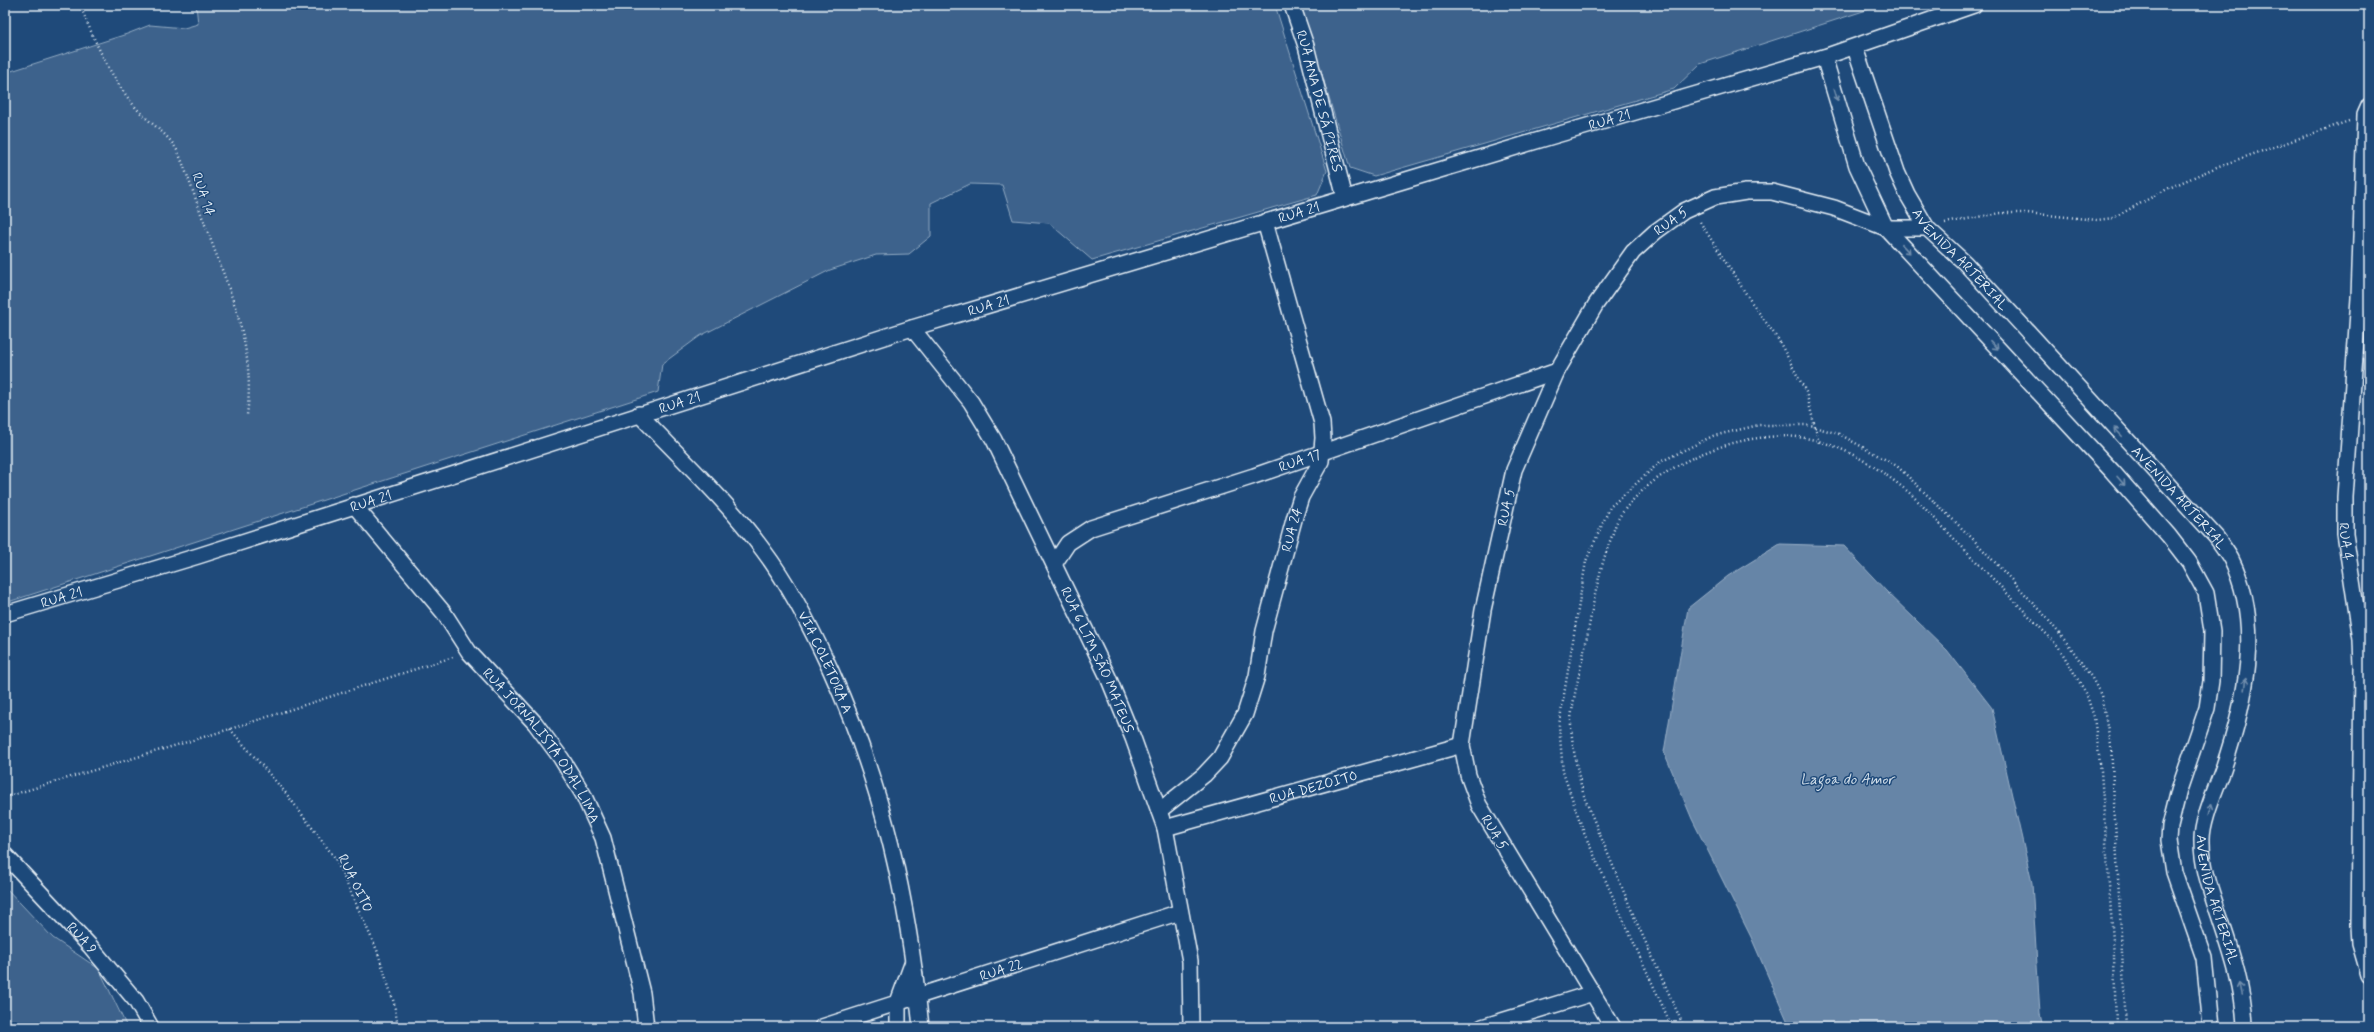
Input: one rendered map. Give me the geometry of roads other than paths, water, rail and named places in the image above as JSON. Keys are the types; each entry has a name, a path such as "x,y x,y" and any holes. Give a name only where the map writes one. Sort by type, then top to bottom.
{"street":[{"name":"RUA ANA DE SÁ PIRES","path":"1292,5 1306,46 1345,198"},
{"name":"RUA 21","path":"5,614 198,556 912,328 1345,198 1824,58 1974,5"},
{"name":"AVENIDA ARTERIAL","path":"1855,48 1897,172 1907,194 1928,228 1965,263 2216,537 2231,559 2238,576 2248,615 2249,646 2245,686 2232,744 2208,813 2201,840 2205,872 2233,955 2241,990 2245,1027"},
{"name":"AVENIDA ARTERIAL","path":"1824,58 1857,166 1886,228 2112,471 2189,562 2206,593 2212,631 2211,681 2206,708 2179,790 2170,826 2169,840 2174,872 2204,958 2211,1027"},
{"name":"RUA 4","path":"2367,111 2359,298 2345,497 2345,534 2361,640 2359,925 2360,944 2369,975"},
{"name":"RUA 5","path":"1613,1027 1479,805 1468,775 1462,745 1483,610 1506,500 1514,470 1530,428 1557,371 1596,304 1633,252 1655,232 1691,208 1715,197 1746,192 1772,192 1834,208 1886,228"},
{"name":"RUA 24","path":"1159,811 1204,776 1220,758 1245,714 1257,676 1266,623 1295,516 1301,497 1321,461 1323,452 1322,423 1265,222"},
{"path":"1886,228 1928,228"},
{"name":"RUA 6 LTM SÃO MATEUS","path":"912,328 971,402 984,423 1108,677 1133,738 1165,828 1190,961 1191,1027"},
{"name":"RUA 17","path":"1054,564 1068,542 1091,528 1323,452 1557,371"},
{"name":"VIA COLETORA A","path":"639,414 746,528 791,594 815,635 844,699 884,812 897,860 913,961 921,1027"},
{"name":"RUA JORNALISTA ODAL LIMA","path":"354,505 444,613 469,652 539,728 561,758 583,794 603,838 642,993 646,1027"},
{"name":"RUA DEZOITO","path":"1165,828 1462,745"},
{"name":"RUA 9","path":"5,855 98,956 136,1001 151,1027"},
{"name":"RUA 22","path":"822,1027 1180,912"},
{"name":"VIA COLETORA A","path":"898,1027 898,1002 913,961"},
{"path":"1482,1027 1593,993"}],"water":[{"name":"Lagoa do Amor","path":"1780,544 1844,546 1886,591 1947,650 1992,708 2032,883 2040,1014 2043,1027 1790,1027 1751,937 1692,819 1664,752 1688,608 1728,576"}]}
